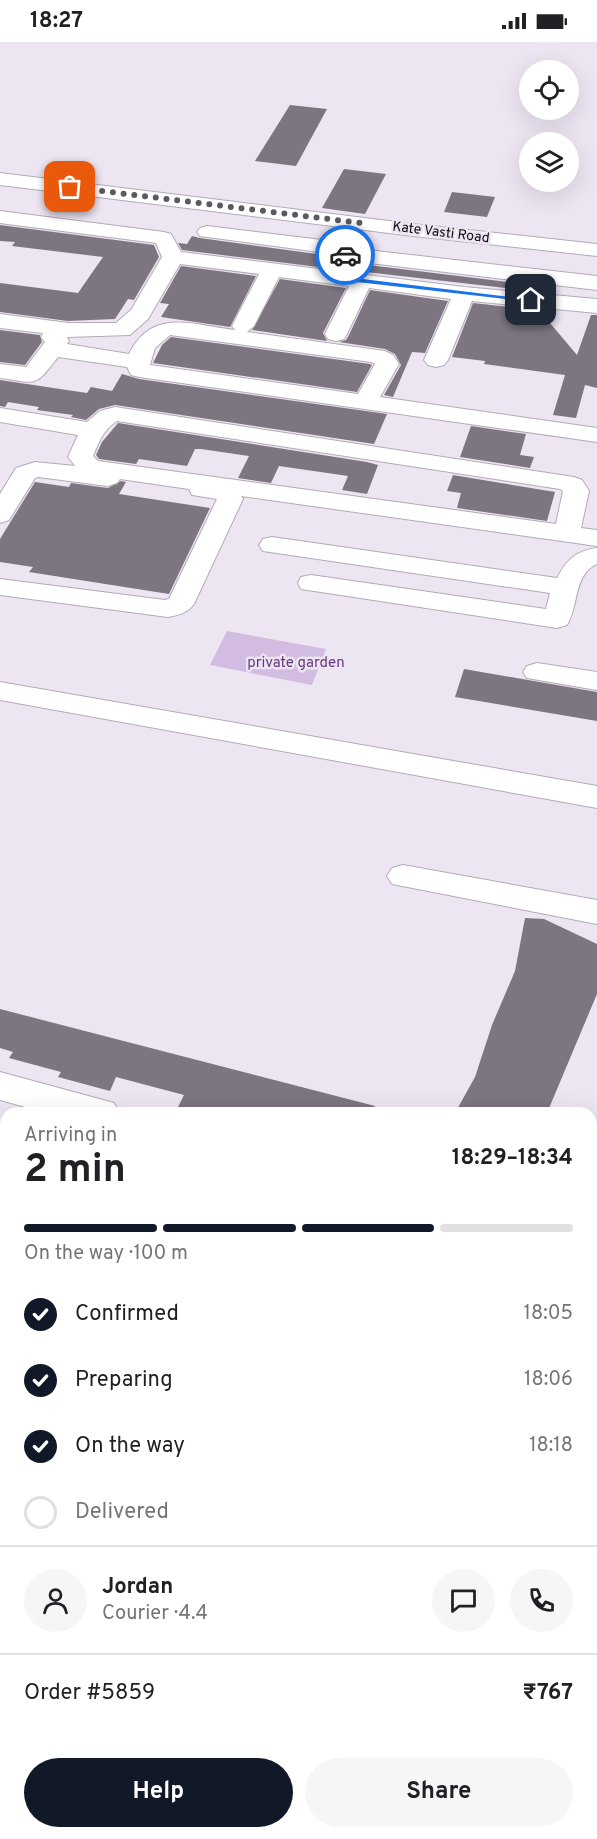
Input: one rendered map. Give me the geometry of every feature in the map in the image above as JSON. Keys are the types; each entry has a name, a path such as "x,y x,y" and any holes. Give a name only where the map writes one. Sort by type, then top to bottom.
{"street":[{"name":"Kate Vasti Road","path":"0,178 597,250"},
{"path":"0,217 164,238 173,257"},
{"path":"334,278 361,223"},
{"path":"207,232 346,252 597,283"},
{"path":"173,257 464,294 597,306"},
{"path":"0,321 68,330 122,330 140,314 173,257"},
{"path":"243,326 272,270"},
{"path":"336,334 362,281"},
{"path":"436,360 464,294"},
{"path":"365,404 387,364 385,360 377,356 168,328 162,330 139,354 136,362 140,370 365,404 597,435"},
{"path":"0,329 57,338 58,341 32,375 0,371"},
{"path":"52,349 136,362"},
{"path":"0,415 93,430"},
{"path":"567,533 576,491 573,485 565,482 124,415 105,416 93,430 80,457 89,466 100,469 597,538"},
{"path":"0,515 25,473 35,469 226,493 230,499 180,604 168,609 0,587"},
{"path":"272,545 565,588"},
{"path":"311,583 557,619 565,588 575,567 583,558 597,556"},
{"path":"537,672 597,681"},
{"path":"0,691 597,797"},
{"path":"403,876 597,912"},
{"path":"0,1086 79,1107"}],"green space":[{"name":"private garden","path":"227,631 326,649 312,685 210,665"}],"building":[{"path":"290,105 327,109 296,166 255,161"},
{"path":"344,169 386,174 365,214 322,208"},
{"path":"452,192 495,197 487,217 444,212"},
{"path":"0,225 154,245 159,257 134,300 128,299 115,319 68,321 0,312 0,283 78,293 103,257 12,246 15,242 0,241"},
{"path":"192,236 324,255 318,267 182,250 178,243 187,244"},
{"path":"360,264 516,283 523,290 357,271"},
{"path":"181,266 256,276 230,327 161,317 169,304 160,303"},
{"path":"280,279 346,288 323,333 327,341 252,330"},
{"path":"370,290 448,301 425,353 412,352 393,397 384,395 401,365 395,354 385,349 339,342 346,340 349,335"},
{"path":"473,303 539,310 577,355 591,315 597,315 597,388 585,385 576,418 553,415 565,375 484,364 485,361 452,357"},
{"path":"0,330 40,335 42,342 25,365 0,362"},
{"path":"171,337 372,365 357,392 153,363 162,345"},
{"path":"122,374 139,379 387,414 374,444 115,405 99,409 86,420 71,417 73,415 37,410 39,407 8,402 5,407 0,406 0,380 87,393 91,387 112,391"},
{"path":"118,423 378,465 367,494 342,490 348,476 279,466 271,483 238,478 249,456 201,449 195,449 187,466 139,459 136,464 99,459 96,455 102,442"},
{"path":"471,426 526,434 520,455 534,457 530,468 460,457"},
{"path":"453,475 555,492 547,521 457,508 461,493 447,491"},
{"path":"121,481 126,482 119,494 210,508 169,594 29,572 33,567 0,562 0,539 35,482 69,487 71,483 108,488"},
{"path":"464,669 597,692 597,721 455,697"},
{"path":"525,918 544,919 597,944 597,994 550,1107 458,1107 475,1077 492,1025 515,971"},
{"path":"0,1009 375,1107 178,1107 184,1095 116,1077 110,1091 58,1077 61,1072 9,1058 13,1052 0,1048"}],"way so far":[{"path":"70,187 361,223 345,255"}],"route":[{"path":"345,255 334,278 531,300"}]}
